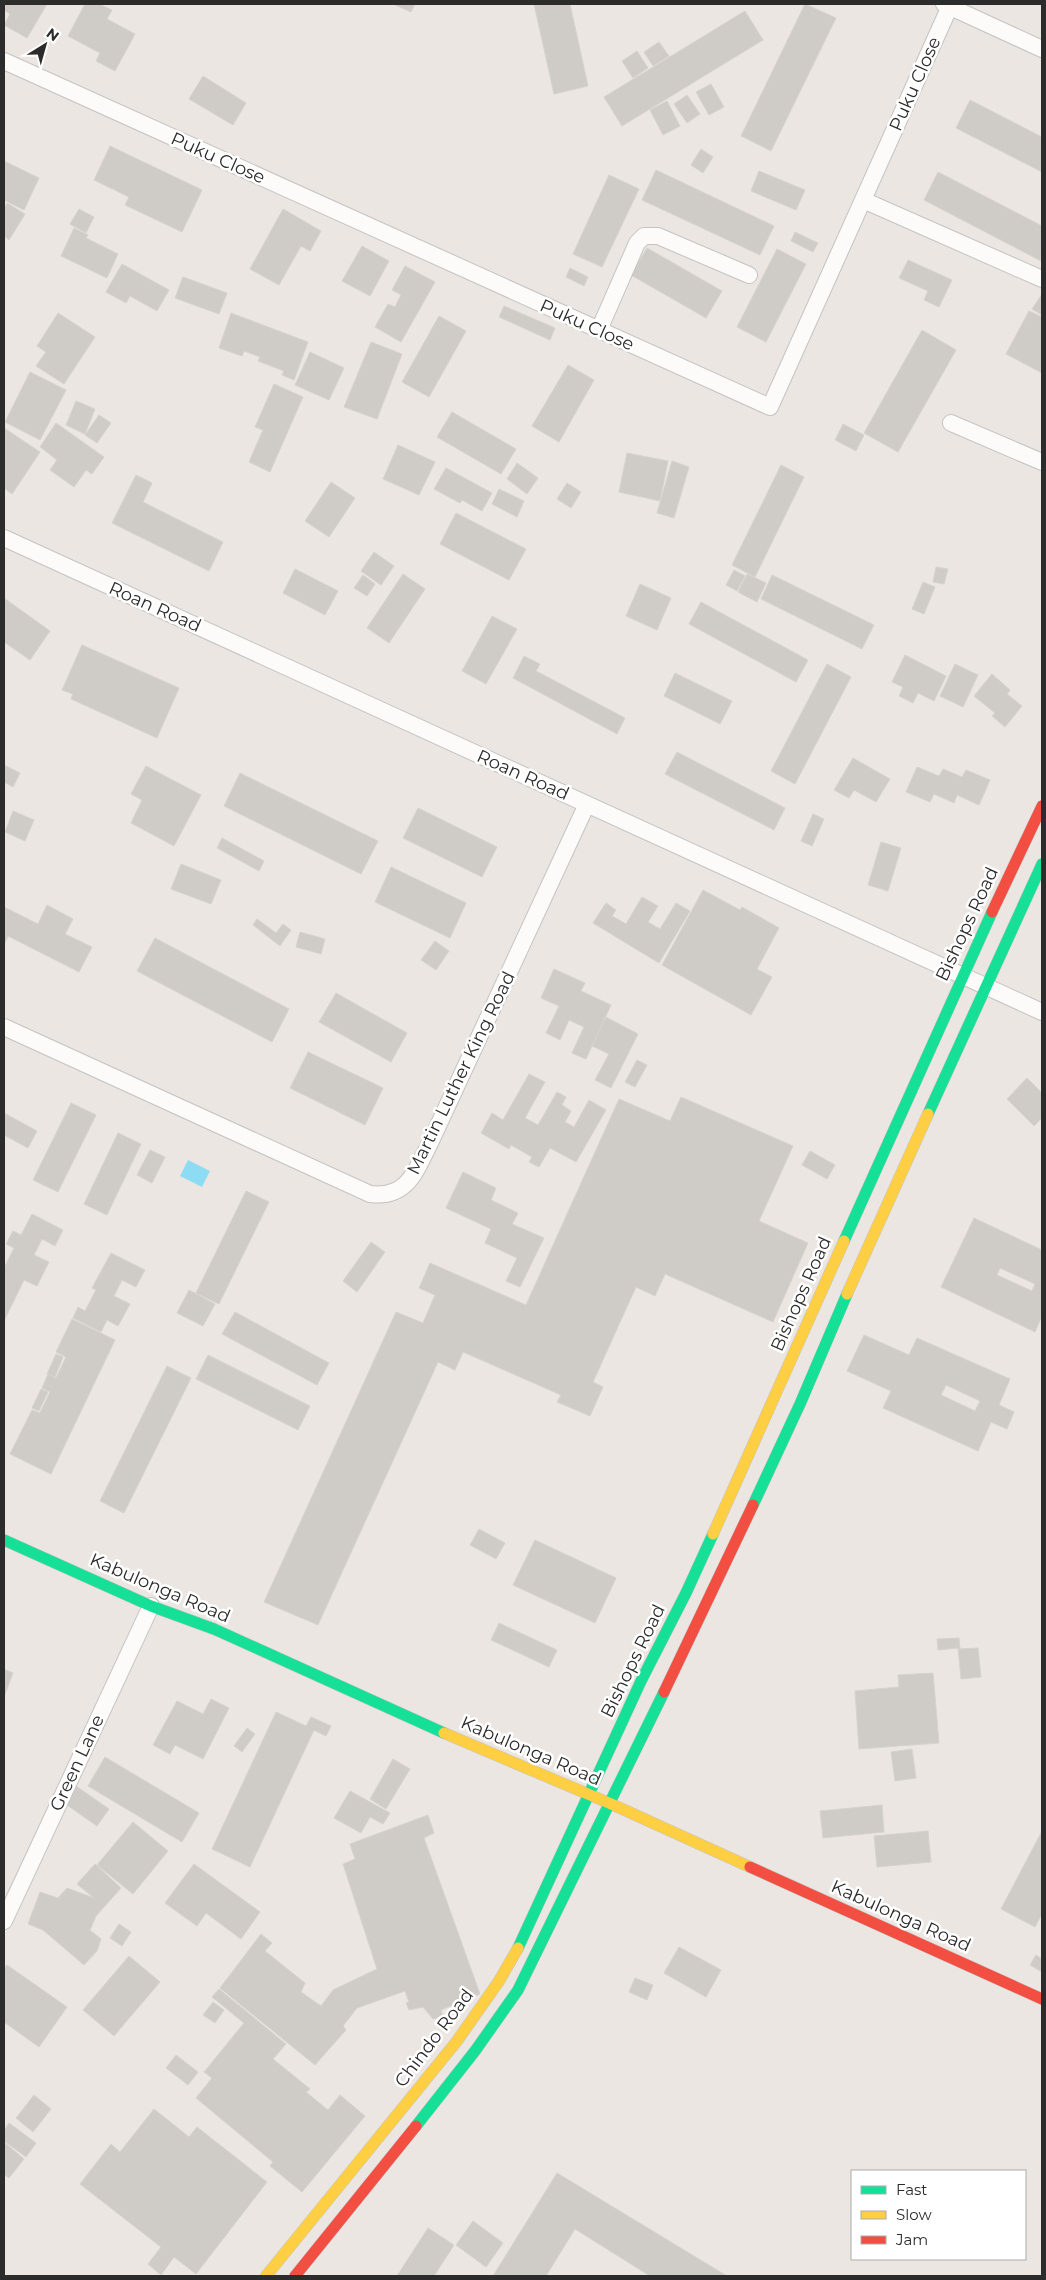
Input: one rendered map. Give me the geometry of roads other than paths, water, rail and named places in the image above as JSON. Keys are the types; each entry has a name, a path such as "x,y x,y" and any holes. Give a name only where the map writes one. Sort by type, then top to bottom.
{"main road":[{"name":"Bishops Road","path":"589,1795 641,1681 686,1593 962,975 1042,806"},
{"path":"295,2276 334,2230 474,2051 518,1990 707,1605 800,1404 848,1291 1042,864"},
{"name":"Kabulonga Road","path":"4,1540 151,1606 214,1629 491,1755 609,1803 1042,1999"},
{"name":"Chindo Road","path":"266,2276 457,2041 499,1981 520,1944 589,1795"}],"street":[{"path":"947,5 1042,49"},
{"name":"Puku Close","path":"4,61 770,408 863,200 947,5"},
{"path":"863,200 1042,279"},
{"path":"599,330 637,243 644,236 658,236 749,275"},
{"path":"951,423 1042,462"},
{"name":"Roan Road","path":"4,538 1042,1012"},
{"name":"Martin Luther King Road","path":"4,1027 370,1194 384,1196 396,1192 408,1184 431,1141 587,804"},
{"name":"Green Lane","path":"4,1921 151,1606"}],"water":[{"path":"188,1160 210,1171 202,1187 180,1176"}]}
